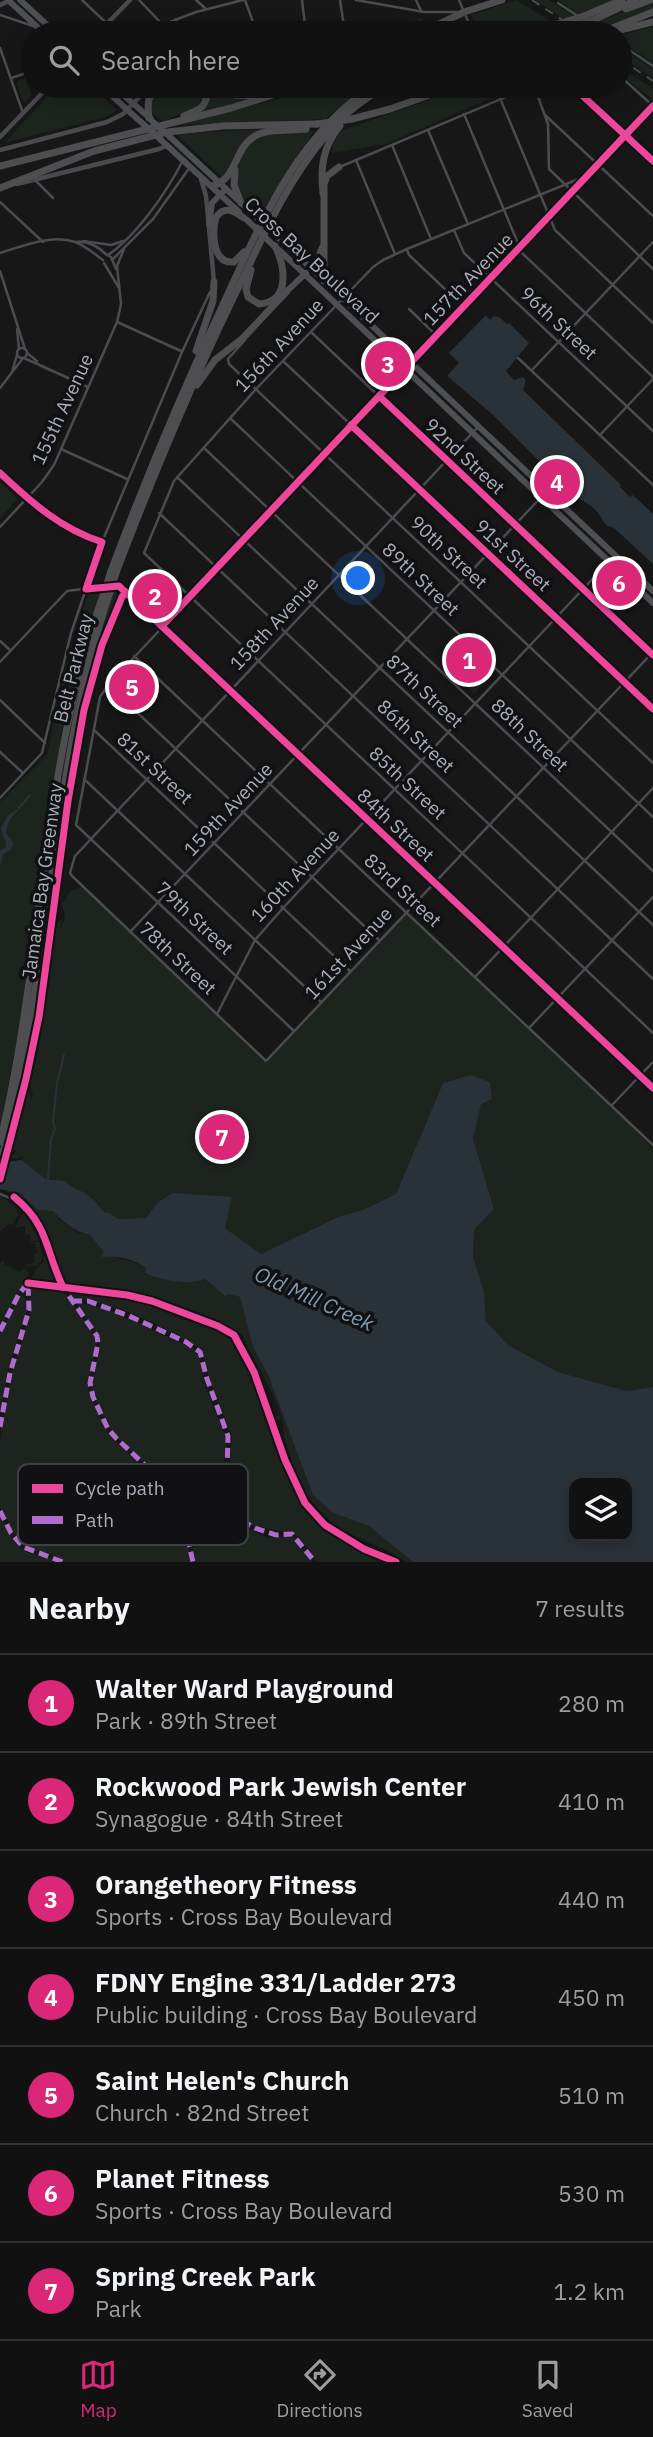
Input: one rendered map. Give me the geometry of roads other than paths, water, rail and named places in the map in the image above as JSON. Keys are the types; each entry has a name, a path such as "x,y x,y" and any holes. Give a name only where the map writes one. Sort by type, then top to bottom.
{"highway":[{"path":"446,21 502,0"},
{"path":"568,21 622,0"},
{"path":"599,18 636,0"},
{"path":"590,21 650,0"},
{"path":"632,21 653,12"},
{"path":"632,27 653,22"},
{"path":"148,121 149,98"},
{"path":"162,126 202,107 206,98"},
{"path":"231,108 262,98"},
{"path":"0,166 272,98"},
{"name":"Belt Parkway","path":"0,1164 29,985 62,747 83,657 137,500 178,402 292,171 319,134 340,111 358,98"},
{"name":"Belt Parkway","path":"114,571 178,419 268,219 330,130 368,98"},
{"path":"324,281 322,165 327,144 343,122 374,98"},
{"path":"212,186 228,177 243,147 258,135 351,121 421,98"},
{"path":"2,188 94,151 167,132 223,125 315,126"},
{"path":"236,162 234,182 242,203"},
{"path":"322,165 328,170 339,167"},
{"path":"323,193 326,177 339,167"},
{"path":"248,217 228,210 220,212 216,217 216,250 224,261 239,259 268,219"},
{"path":"268,219 246,289 249,299 257,304 271,301 283,282 284,266 275,246"},
{"path":"308,271 320,255 323,233"},
{"path":"178,402 210,309 214,282"},
{"path":"178,419 210,366 246,334 287,291"}],"main road":[{"path":"9,0 31,21"},
{"path":"20,0 43,21"},
{"name":"Cross Bay Boulevard","path":"114,98 127,110 148,121 172,139 221,183 242,203 248,217 275,246 324,281 367,332 653,603"},
{"name":"Cross Bay Boulevard","path":"126,98 183,160 248,217 279,238 308,271 411,362 653,591"},
{"path":"209,224 211,205 220,194 228,190"},
{"path":"287,291 308,271"},
{"path":"367,332 372,333 402,361 411,362"}],"street":[{"path":"0,5 9,0"},
{"path":"82,0 104,21"},
{"path":"110,21 130,0"},
{"path":"139,0 160,21"},
{"path":"196,0 205,9"},
{"path":"171,21 205,9 244,0 252,21"},
{"path":"302,0 305,21"},
{"path":"340,0 343,21"},
{"path":"356,0 421,11 464,12"},
{"path":"416,0 421,11"},
{"path":"459,0 468,21"},
{"path":"554,0 586,21"},
{"path":"0,15 21,22"},
{"path":"0,48 23,113"},
{"path":"632,52 653,66"},
{"path":"10,79 21,75"},
{"path":"632,87 653,106"},
{"path":"0,137 37,98"},
{"path":"0,150 103,124 118,117 139,98"},
{"path":"538,98 548,124 549,169 653,269"},
{"path":"585,98 653,161"},
{"path":"339,167 500,99 555,230 653,323"},
{"name":"157th Avenue","path":"76,825 100,697 108,685 653,106"},
{"path":"464,114 522,253 653,378 600,435"},
{"path":"545,116 653,216"},
{"path":"428,130 468,224"},
{"path":"2,188 159,149 164,142 172,139"},
{"path":"392,145 432,239"},
{"path":"104,262 107,255 121,246 148,214 183,160"},
{"path":"356,160 396,254"},
{"path":"76,242 109,264 153,219 190,166"},
{"path":"0,798 42,753 71,633 102,542 214,282 205,187 199,174"},
{"name":"156th Avenue","path":"144,553 170,486 177,477 283,360 376,265 407,249 586,176"},
{"path":"36,180 54,198"},
{"path":"0,202 43,242"},
{"name":"96th Street","path":"454,230 464,253 653,431"},
{"path":"0,253 63,239 111,245 123,241"},
{"path":"83,241 100,249 112,260 118,271"},
{"path":"532,370 653,242"},
{"name":"155th Avenue","path":"0,527 48,474 61,449 117,322 121,304 118,264 124,249"},
{"path":"407,249 409,255 464,307"},
{"path":"104,262 119,288"},
{"path":"0,271 26,351 11,376 0,388"},
{"name":"90th Street","path":"287,291 286,296 228,360 653,763"},
{"path":"409,309 436,335"},
{"path":"117,322 182,352"},
{"path":"11,376 19,349 18,329"},
{"name":"92nd Street","path":"310,332 652,653"},
{"path":"19,349 26,351 39,363"},
{"path":"17,354 88,387"},
{"path":"518,358 653,485"},
{"name":"91st Street","path":"283,360 653,709"},
{"name":"89th Street","path":"230,418 653,817"},
{"name":"158th Avenue","path":"71,875 73,859 91,838 480,426"},
{"name":"88th Street","path":"204,448 653,871"},
{"path":"61,449 127,479"},
{"path":"0,473 27,499 56,521 102,542"},
{"name":"87th Street","path":"177,477 653,925"},
{"name":"159th Avenue","path":"130,932 547,491"},
{"name":"86th Street","path":"159,513 653,979"},
{"name":"85th Street","path":"144,553 653,1033"},
{"name":"160th Avenue","path":"217,1014 255,940 615,555"},
{"name":"84th Street","path":"86,589 118,585 653,1088"},
{"path":"0,662 67,591 86,589"},
{"path":"0,641 11,651"},
{"name":"161st Avenue","path":"266,1061 652,653"},
{"name":"83rd Street","path":"134,656 653,1145"},
{"path":"108,685 379,940"},
{"path":"0,699 45,743"},
{"name":"81st Street","path":"94,730 350,971"},
{"path":"0,752 23,773"},
{"path":"83,778 321,1002"},
{"path":"475,977 653,788"},
{"name":"79th Street","path":"76,825 294,1031"},
{"name":"78th Street","path":"71,875 266,1061"},
{"path":"529,1028 653,897"},
{"path":"612,1105 653,1062"},
{"path":"0,1194 9,1198 19,1208"}],"water":[{"path":"486,315 490,320 494,316 509,323 529,343 506,371 514,380 523,377 526,380 523,390 621,485 630,497 633,495 653,514 653,564 613,527 605,524 593,508 573,494 575,490 555,472 552,474 492,414 447,376 459,363 449,353"},
{"path":"21,807 8,824 6,833 13,843 12,848 3,855 0,867 0,851 6,847 1,829 8,815"},
{"name":"Old Mill Creek","path":"470,1075 490,1082 492,1099 481,1104 473,1139 494,1209 474,1230 473,1257 484,1291 486,1321 508,1345 558,1372 626,1391 653,1387 653,1562 413,1562 369,1526 333,1513 313,1495 269,1377 253,1347 240,1297 229,1294 225,1296 205,1279 190,1282 167,1280 145,1273 146,1268 130,1260 102,1257 103,1251 90,1235 70,1226 53,1211 38,1210 20,1193 0,1189 0,1160 22,1160 45,1179 65,1181 91,1198 105,1213 118,1219 146,1218 158,1202 173,1193 232,1197 225,1228 261,1254 338,1217 363,1210 396,1194 443,1083"}],"waterway":[{"path":"19,808 30,795"},
{"path":"48,1179 51,1139 55,1129 53,1122 57,1083 64,1055"}],"railway":[{"path":"532,0 564,21"},
{"path":"632,67 653,81"}],"place":[{"name":"Orangetheory Fitness","path":"388,364"},
{"name":"FDNY Engine 331/Ladder 273","path":"557,482"},
{"name":"Planet Fitness","path":"619,583"},
{"name":"Rockwood Park Jewish Center","path":"155,596"},
{"name":"Walter Ward Playground","path":"469,660"},
{"name":"Saint Helen's Church","path":"132,687"},
{"name":"Spring Creek Park","path":"222,1137"}]}
